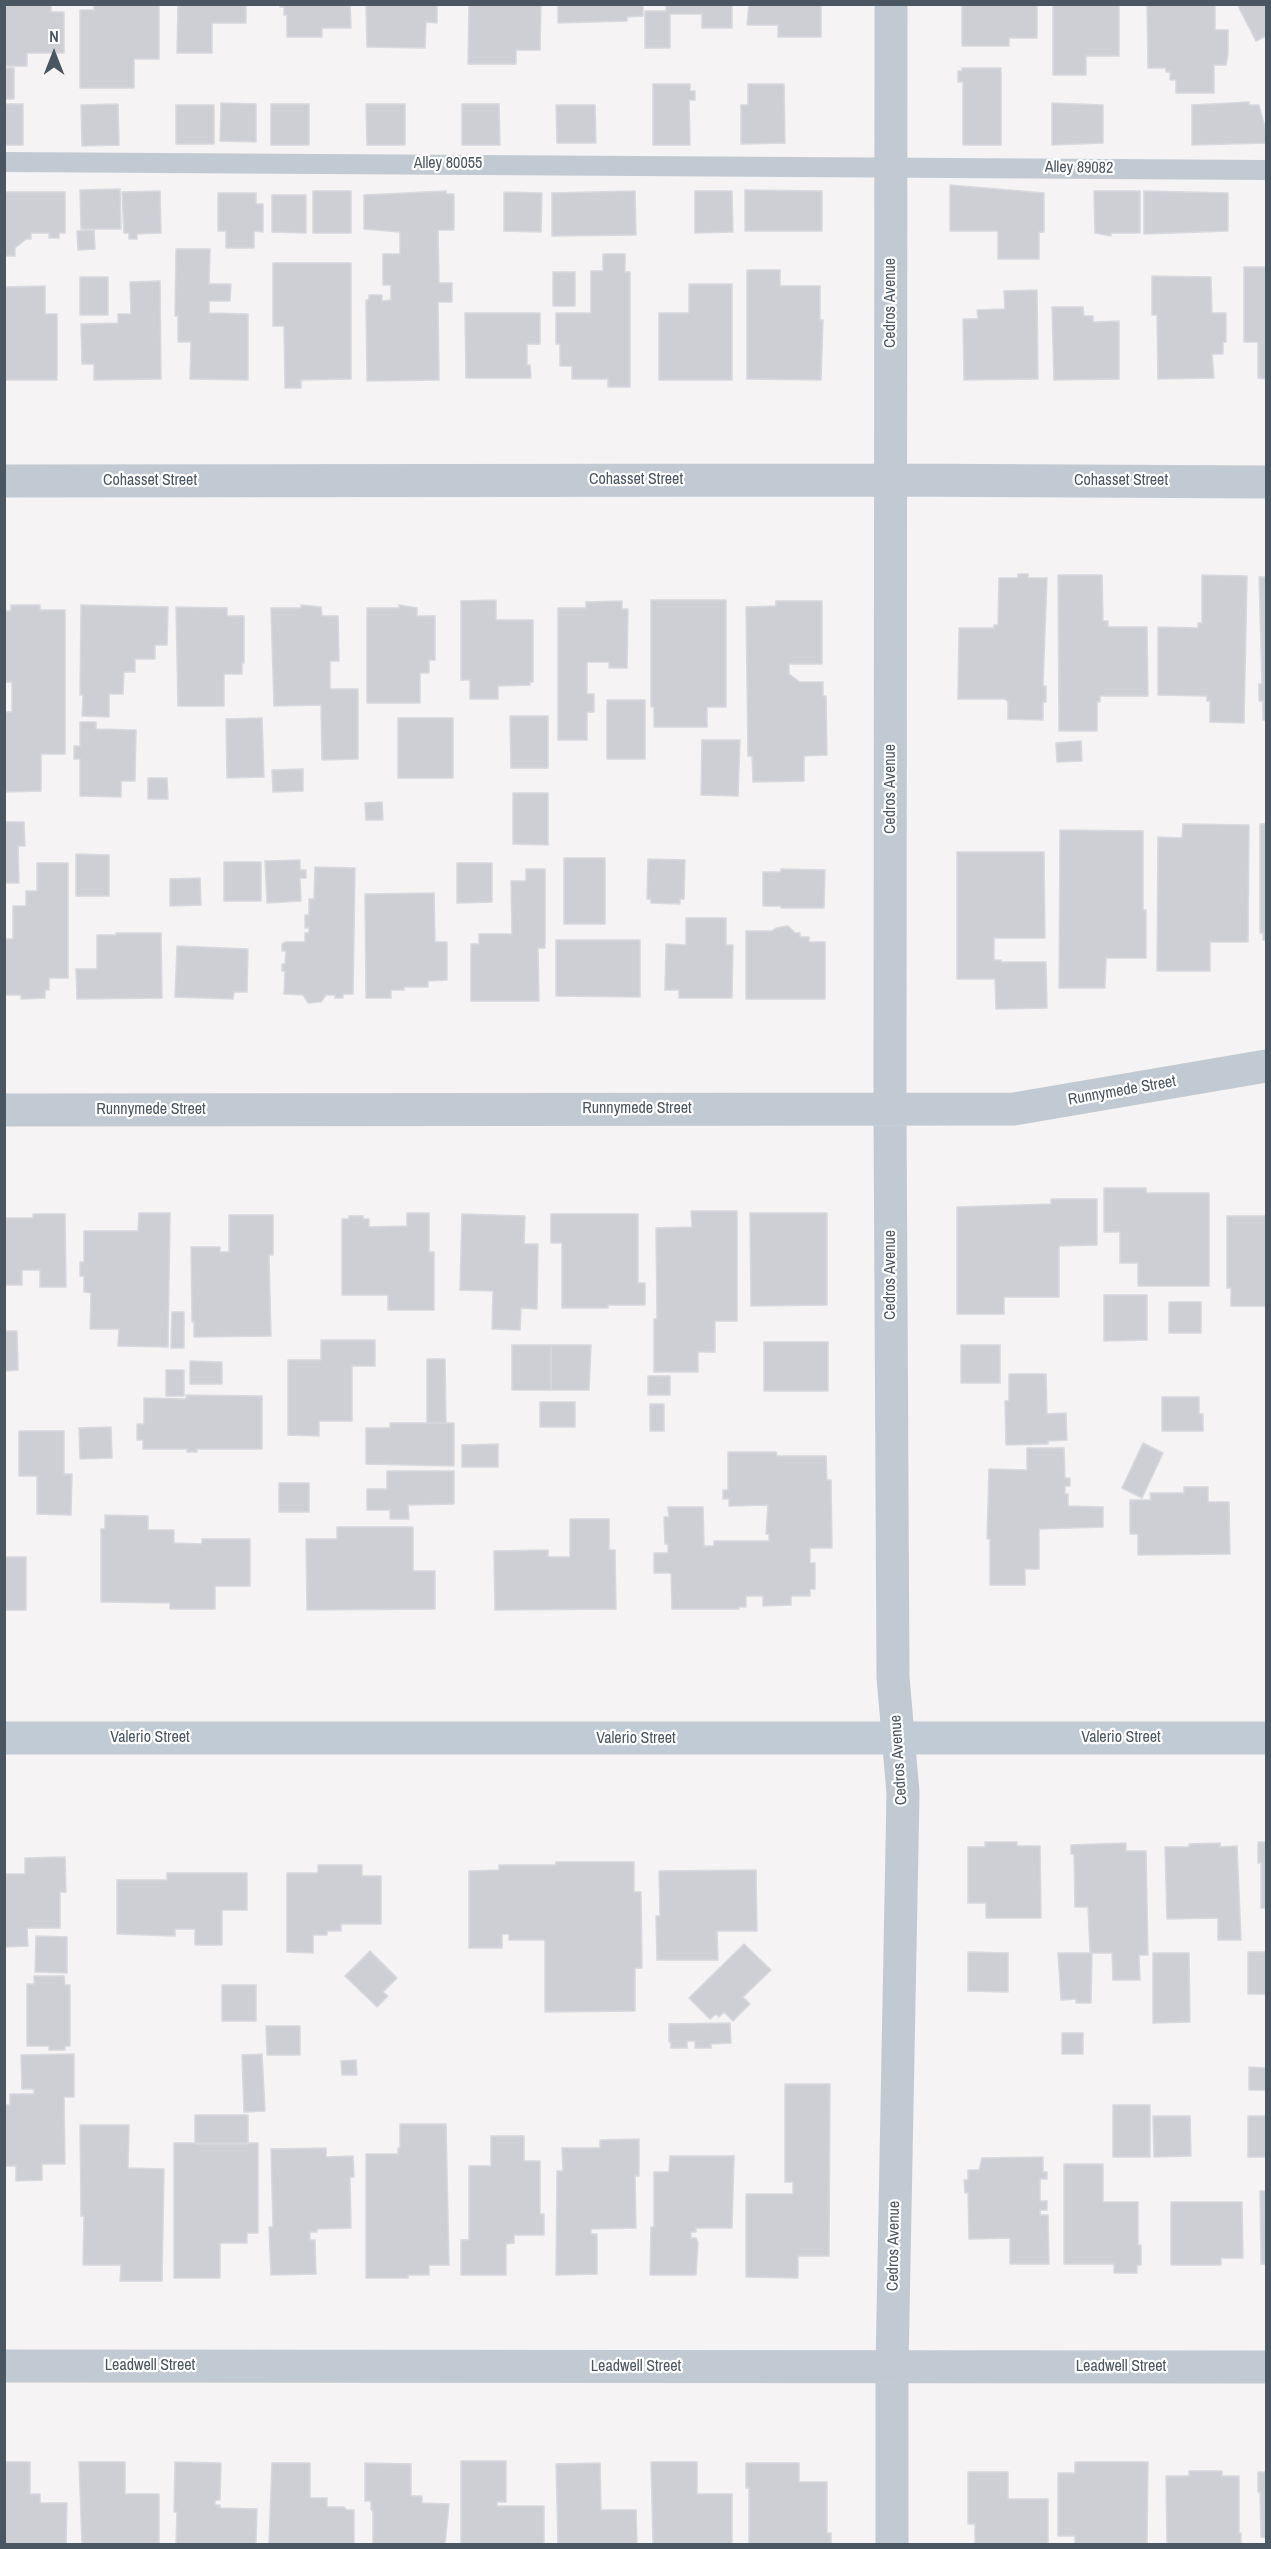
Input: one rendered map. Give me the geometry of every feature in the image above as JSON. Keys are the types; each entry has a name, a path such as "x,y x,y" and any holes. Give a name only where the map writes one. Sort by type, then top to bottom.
{"street":[{"name":"Cedros Avenue","path":"891,4 890,1109 893,1677 903,1792 892,2367 892,2544"},
{"name":"Cohasset Street","path":"4,481 1266,482"},
{"name":"Runnymede Street","path":"4,1110 1014,1109 1266,1066"},
{"name":"Valerio Street","path":"4,1737 1266,1738"},
{"name":"Leadwell Street","path":"4,2366 1266,2367"}],"lane":[{"name":"Alley 80055","path":"4,162 891,166"},
{"name":"Alley 89082","path":"891,166 1266,170"}],"building":[{"path":"4,4 51,4 51,12 64,12 64,53 27,53 27,66 4,66"},
{"path":"94,4 159,4 159,59 134,59 134,88 80,88 80,10 94,10"},
{"path":"178,4 246,4 246,23 212,23 212,53 177,53"},
{"path":"280,4 350,4 351,28 322,28 322,37 287,37 287,15 284,15 284,7 280,7"},
{"path":"366,4 437,4 437,23 426,22 425,48 367,47"},
{"path":"469,4 541,4 540,50 516,50 516,64 468,64"},
{"path":"558,4 643,4 643,16 627,17 627,21 558,23"},
{"path":"666,4 732,4 732,28 702,28 702,14 670,14 670,48 645,48 645,11 666,11"},
{"path":"749,4 821,4 821,37 778,37 778,25 747,25"},
{"path":"962,4 1037,4 1037,38 1009,38 1009,46 962,46"},
{"path":"1053,4 1119,4 1119,56 1086,56 1086,75 1053,75"},
{"path":"1147,4 1215,4 1215,30 1228,30 1228,54 1226,65 1214,65 1214,93 1176,93 1176,80 1170,80 1170,72 1166,72 1166,68 1148,68"},
{"path":"1237,4 1266,4 1266,36 1256,41"},
{"path":"4,68 14,68 14,99 4,99"},
{"path":"962,68 1001,68 1001,145 963,145 963,82 958,82 958,71 962,71"},
{"path":"653,84 690,84 690,91 695,91 695,100 689,100 690,145 653,145"},
{"path":"748,84 784,84 785,143 741,144 741,105 748,105"},
{"path":"1249,102 1249,105 1259,105 1266,131 1266,143 1192,145 1192,105"},
{"path":"221,103 256,104 256,142 220,141"},
{"path":"1052,103 1103,105 1103,143 1052,145"},
{"path":"4,104 23,104 23,145 4,145"},
{"path":"118,104 119,145 82,146 81,105"},
{"path":"271,104 309,104 309,145 271,145"},
{"path":"366,104 405,104 405,145 367,145"},
{"path":"462,104 499,104 500,145 462,145"},
{"path":"176,105 214,105 214,144 176,144"},
{"path":"556,105 595,105 596,143 557,143"},
{"path":"950,185 1044,193 1044,232 1039,232 1039,259 998,259 998,231 950,231"},
{"path":"120,189 121,229 81,229 80,190"},
{"path":"745,190 822,191 822,231 745,231"},
{"path":"160,191 161,233 137,234 137,239 129,239 129,233 124,233 122,192"},
{"path":"313,191 351,191 351,233 313,233"},
{"path":"446,191 446,194 454,194 454,230 438,230 439,283 452,283 452,302 438,302 439,380 367,381 366,300 369,300 369,295 382,295 382,301 391,300 391,285 383,285 383,254 400,254 400,232 364,229 364,195"},
{"path":"635,191 636,235 552,236 552,193"},
{"path":"695,191 732,191 733,232 695,233"},
{"path":"1094,191 1140,191 1140,233 1111,233 1111,236 1095,233"},
{"path":"1144,191 1228,193 1228,231 1144,234"},
{"path":"4,192 65,192 65,233 59,233 59,238 49,238 49,233 31,233 31,239 26,239 15,248 15,256 4,256"},
{"path":"504,192 542,193 541,232 504,231"},
{"path":"218,193 256,193 256,204 263,204 263,232 254,231 254,248 226,248 226,231 218,231"},
{"path":"272,195 306,195 306,233 272,232"},
{"path":"94,230 95,249 78,250 77,231"},
{"path":"176,249 210,249 209,284 231,284 230,301 209,301 209,313 248,314 248,380 190,379 191,342 178,342 178,316 175,316"},
{"path":"603,254 625,254 625,272 630,272 630,387 608,387 608,379 572,379 572,366 560,366 560,344 556,344 556,313 591,313 591,271 603,271"},
{"path":"273,263 351,263 351,379 301,380 301,388 285,388 284,326 273,326"},
{"path":"1244,267 1266,267 1266,379 1258,378 1258,342 1244,342"},
{"path":"747,270 780,270 780,286 820,286 820,320 823,320 821,380 747,379"},
{"path":"553,272 575,272 575,306 553,306"},
{"path":"1152,276 1211,277 1212,313 1226,313 1226,342 1223,342 1223,354 1212,354 1214,378 1158,379 1157,315 1152,315"},
{"path":"80,277 108,277 108,315 80,315"},
{"path":"160,281 161,379 94,380 94,364 82,364 81,324 118,323 118,314 131,314 130,282"},
{"path":"689,284 732,284 732,380 659,380 659,313 689,313"},
{"path":"45,286 45,314 57,314 57,380 4,380 4,287"},
{"path":"1037,290 1038,379 964,380 963,319 978,319 977,310 1005,309 1004,291"},
{"path":"1052,307 1083,307 1084,316 1093,316 1093,322 1119,321 1119,379 1054,380"},
{"path":"465,313 540,313 540,344 527,344 527,365 530,365 531,378 466,378"},
{"path":"1018,574 1028,574 1028,578 1047,578 1043,686 1046,686 1046,702 1043,702 1043,720 1008,719 1008,702 1005,699 958,699 959,628 994,628 994,625 998,625 999,578 1018,578"},
{"path":"1058,575 1102,575 1103,621 1108,621 1108,627 1147,627 1148,696 1100,696 1100,702 1097,702 1097,731 1059,731"},
{"path":"1202,575 1247,576 1244,723 1210,722 1210,701 1207,701 1207,696 1158,695 1158,627 1198,628 1198,623 1202,623"},
{"path":"1259,577 1266,577 1266,720 1263,720 1263,701 1259,701 1259,684 1262,684"},
{"path":"496,600 496,620 533,620 533,682 530,682 530,685 498,686 498,699 470,699 470,680 461,680 461,601"},
{"path":"651,600 726,600 726,707 707,707 707,727 654,727 654,707 651,707"},
{"path":"622,601 622,609 628,609 627,668 609,668 609,662 587,662 587,694 594,694 594,712 587,712 587,740 558,740 558,608 586,608 586,602"},
{"path":"776,601 822,601 822,664 789,664 789,674 800,682 823,682 823,696 826,696 827,755 804,756 804,781 753,782 752,756 748,756 746,607 776,606"},
{"path":"11,605 40,605 40,610 65,610 65,754 41,754 41,791 4,792 4,712 12,712 12,682 4,682 4,611 11,611"},
{"path":"81,605 168,607 167,645 155,645 155,659 135,659 135,672 124,672 123,694 109,694 109,717 82,716 83,695 80,695"},
{"path":"301,605 321,607 322,616 338,616 339,661 330,661 330,689 358,689 358,759 322,760 321,705 274,706 271,608 301,608"},
{"path":"399,605 417,608 417,616 435,616 435,660 429,660 429,673 420,673 420,703 367,703 367,608 399,608"},
{"path":"176,607 227,608 227,616 244,616 242,674 224,674 224,706 178,706"},
{"path":"607,700 645,700 645,759 607,759"},
{"path":"510,716 548,716 548,768 511,768"},
{"path":"262,718 264,777 227,778 226,719"},
{"path":"398,718 453,718 453,778 398,778"},
{"path":"80,722 96,722 96,729 136,730 135,781 121,781 121,797 80,796 80,759 74,759 74,746 80,746"},
{"path":"702,740 740,740 738,796 701,795"},
{"path":"1081,741 1082,761 1057,762 1056,743"},
{"path":"303,769 303,791 273,792 272,770"},
{"path":"148,778 167,778 168,799 148,799"},
{"path":"513,793 548,793 548,845 513,844"},
{"path":"382,802 383,820 366,820 365,803"},
{"path":"4,822 24,822 25,846 18,846 19,883 4,883"},
{"path":"1183,824 1249,825 1248,942 1210,942 1210,971 1157,971 1158,837 1182,838"},
{"path":"1260,824 1266,824 1266,940 1263,940 1263,933 1260,933"},
{"path":"1060,830 1143,831 1143,910 1146,910 1146,958 1106,958 1105,988 1059,988"},
{"path":"957,852 1044,852 1045,938 994,938 994,960 1046,962 1047,1008 996,1009 995,979 957,979"},
{"path":"76,854 109,855 109,896 76,896"},
{"path":"564,858 605,858 605,924 564,924"},
{"path":"648,859 685,860 684,899 680,899 680,904 651,903 651,899 647,899"},
{"path":"300,860 300,870 306,870 306,878 300,878 301,901 267,903 265,861"},
{"path":"224,862 261,862 261,901 224,901"},
{"path":"37,863 68,863 68,978 49,978 49,990 45,990 45,998 21,999 21,995 4,995 4,939 13,939 13,906 26,906 26,891 37,891"},
{"path":"457,863 492,863 492,902 457,903"},
{"path":"315,867 355,868 353,994 343,994 343,998 326,995 321,1002 308,1003 303,995 284,994 285,971 282,971 282,964 285,964 286,951 282,951 282,944 305,942 305,933 309,933 309,928 305,928 305,915 309,915 309,899 314,899"},
{"path":"526,869 545,869 545,948 538,948 539,1001 471,1001 471,944 479,944 479,934 512,934 511,881 526,881"},
{"path":"781,869 825,870 824,908 763,906 763,872 781,872"},
{"path":"200,878 201,905 170,906 170,879"},
{"path":"434,893 435,942 447,942 447,980 428,981 428,987 404,987 404,990 391,990 391,998 366,998 365,894"},
{"path":"686,918 726,918 726,945 733,945 732,998 679,998 679,990 665,990 666,944 686,945"},
{"path":"788,926 795,933 800,933 800,937 809,937 809,942 825,942 825,999 746,999 746,931 772,931"},
{"path":"116,933 161,933 162,998 77,999 76,969 97,969 97,935 116,935"},
{"path":"556,940 640,940 640,997 556,996"},
{"path":"177,946 248,949 247,992 234,992 233,999 175,997"},
{"path":"1104,1188 1146,1188 1146,1193 1209,1193 1209,1286 1138,1286 1138,1263 1120,1263 1120,1232 1104,1232"},
{"path":"1051,1199 1097,1199 1097,1245 1059,1246 1059,1297 1004,1297 1004,1314 957,1314 957,1207 1051,1204"},
{"path":"691,1211 737,1211 737,1321 715,1321 715,1352 698,1352 698,1372 654,1372 654,1319 657,1319 656,1228 692,1227"},
{"path":"139,1213 170,1213 168,1347 118,1346 119,1329 90,1329 91,1293 84,1292 84,1276 80,1276 80,1262 84,1262 84,1231 138,1231"},
{"path":"407,1213 429,1213 429,1252 434,1252 434,1310 388,1310 388,1295 342,1295 342,1219 349,1219 349,1216 363,1216 363,1219 369,1219 369,1227 407,1226"},
{"path":"750,1213 827,1213 827,1305 751,1306"},
{"path":"33,1214 65,1214 66,1287 40,1287 40,1270 22,1270 22,1285 4,1285 4,1218 33,1218"},
{"path":"462,1214 525,1216 524,1244 538,1244 537,1309 521,1308 520,1330 492,1329 493,1291 460,1290"},
{"path":"551,1214 638,1214 638,1283 645,1283 645,1305 562,1308 562,1243 551,1243"},
{"path":"229,1215 273,1215 273,1255 269,1255 271,1336 194,1337 191,1247 220,1247 220,1252 229,1252"},
{"path":"1227,1216 1266,1216 1266,1306 1231,1306 1231,1288 1227,1288"},
{"path":"1104,1295 1147,1295 1147,1340 1104,1341"},
{"path":"1169,1302 1201,1302 1201,1333 1169,1333"},
{"path":"172,1312 184,1312 184,1348 171,1348"},
{"path":"4,1331 17,1331 18,1370 4,1371"},
{"path":"321,1340 375,1340 375,1366 352,1366 352,1421 319,1421 319,1436 288,1435 288,1360 321,1360"},
{"path":"764,1342 828,1342 828,1391 764,1391"},
{"path":"512,1345 551,1345 551,1390 512,1390"},
{"path":"551,1345 591,1345 589,1390 551,1390"},
{"path":"961,1345 1000,1345 1000,1383 961,1383"},
{"path":"427,1359 445,1359 446,1423 427,1423"},
{"path":"190,1361 222,1362 222,1384 190,1384"},
{"path":"166,1370 184,1370 184,1396 166,1396"},
{"path":"1009,1374 1046,1374 1047,1414 1066,1413 1067,1440 1048,1441 1048,1444 1006,1445 1005,1401 1009,1401"},
{"path":"648,1376 670,1376 670,1395 648,1395"},
{"path":"186,1395 262,1396 262,1449 197,1449 197,1452 187,1452 187,1449 143,1449 143,1440 137,1440 137,1424 144,1424 144,1398 186,1399"},
{"path":"1162,1397 1199,1397 1199,1414 1203,1414 1203,1431 1162,1431"},
{"path":"540,1402 575,1402 575,1427 540,1427"},
{"path":"650,1404 664,1404 664,1431 650,1431"},
{"path":"390,1423 454,1423 454,1466 366,1464 366,1428 390,1428"},
{"path":"111,1427 112,1458 80,1459 79,1428"},
{"path":"19,1431 64,1431 64,1474 72,1474 71,1515 37,1514 37,1476 19,1476"},
{"path":"1143,1443 1163,1453 1142,1498 1122,1488"},
{"path":"498,1444 498,1467 462,1467 462,1445"},
{"path":"1027,1448 1064,1448 1065,1478 1070,1478 1070,1486 1065,1486 1068,1506 1103,1507 1103,1527 1039,1529 1039,1569 1025,1569 1025,1585 990,1585 990,1539 987,1539 989,1469 1027,1470"},
{"path":"728,1452 776,1452 777,1456 826,1456 827,1480 831,1480 832,1548 810,1548 810,1563 815,1563 815,1589 810,1589 810,1596 791,1596 791,1605 763,1606 763,1596 746,1596 746,1607 738,1607 739,1609 672,1609 671,1573 654,1573 654,1553 668,1553 668,1544 665,1544 664,1517 669,1517 668,1507 703,1507 704,1546 714,1546 714,1541 769,1541 769,1534 766,1534 768,1505 729,1506 729,1499 723,1499 723,1490 728,1490"},
{"path":"387,1471 454,1471 454,1504 408,1505 409,1519 390,1519 390,1510 367,1510 367,1489 387,1489"},
{"path":"279,1483 309,1483 309,1512 279,1512"},
{"path":"1184,1487 1208,1487 1208,1502 1229,1502 1230,1554 1138,1555 1138,1534 1130,1534 1130,1500 1151,1500 1150,1493 1184,1493"},
{"path":"105,1515 148,1516 148,1530 174,1530 174,1543 202,1544 202,1539 250,1539 250,1586 215,1586 215,1609 170,1609 170,1603 101,1602 101,1529 105,1529"},
{"path":"570,1519 609,1519 609,1550 615,1550 616,1609 495,1610 494,1551 548,1550 548,1557 570,1557"},
{"path":"337,1527 413,1527 413,1571 435,1571 435,1609 307,1610 306,1539 337,1539"},
{"path":"4,1557 26,1557 26,1610 4,1610"},
{"path":"985,1842 1017,1842 1017,1846 1040,1846 1041,1918 986,1918 986,1903 968,1903 968,1847 985,1847"},
{"path":"1258,1842 1266,1842 1266,1908 1261,1908 1261,1863 1258,1863"},
{"path":"1126,1843 1126,1851 1146,1851 1148,1955 1139,1955 1140,1980 1113,1980 1112,1953 1090,1953 1088,1907 1075,1907 1074,1854 1071,1854 1071,1845"},
{"path":"1220,1843 1220,1847 1237,1846 1241,1940 1218,1940 1218,1918 1167,1919 1165,1847"},
{"path":"65,1857 66,1892 60,1892 60,1928 27,1928 28,1946 4,1947 4,1874 25,1874 25,1858"},
{"path":"556,1862 634,1862 634,1892 641,1892 642,1968 635,1968 635,2011 545,2012 545,1940 509,1940 509,1934 502,1934 502,1948 469,1948 469,1871 499,1870 499,1865 556,1865"},
{"path":"318,1865 362,1865 362,1876 381,1876 381,1924 341,1924 341,1931 327,1931 327,1935 313,1935 313,1953 287,1952 287,1873 318,1873"},
{"path":"756,1870 757,1931 717,1931 718,1960 657,1960 656,1916 660,1916 659,1871"},
{"path":"167,1873 247,1873 247,1910 222,1910 222,1945 195,1945 195,1929 175,1929 175,1936 117,1934 117,1880 167,1880"},
{"path":"36,1936 67,1937 67,1973 35,1972"},
{"path":"744,1944 771,1970 743,1997 750,2004 733,2021 724,2012 719,2017 716,2014 710,2019 689,1998"},
{"path":"370,1951 397,1978 383,1992 388,1996 377,2007 345,1976"},
{"path":"968,1952 1008,1953 1008,1992 968,1991"},
{"path":"1248,1952 1266,1952 1266,1994 1248,1994"},
{"path":"1058,1953 1092,1953 1091,2003 1076,2003 1076,1999 1061,2000"},
{"path":"1153,1953 1189,1953 1190,2022 1153,2023"},
{"path":"34,1976 64,1976 65,1985 70,1985 70,2046 65,2046 65,2050 49,2050 49,2046 27,2046 27,1984 34,1984"},
{"path":"222,1985 256,1985 256,2021 222,2021"},
{"path":"730,2023 731,2043 711,2044 711,2048 695,2048 695,2041 687,2041 687,2048 671,2048 669,2024"},
{"path":"266,2026 300,2026 300,2055 267,2055"},
{"path":"1062,2033 1083,2033 1083,2054 1062,2054"},
{"path":"74,2054 74,2097 64,2097 65,2164 42,2164 42,2180 16,2181 16,2166 4,2166 4,2105 10,2105 10,2094 34,2094 34,2089 22,2089 21,2055"},
{"path":"262,2054 265,2111 244,2112 242,2055"},
{"path":"356,2060 357,2075 342,2075 341,2061"},
{"path":"1249,2067 1266,2068 1266,2090 1249,2090"},
{"path":"785,2084 830,2084 829,2256 798,2256 798,2278 746,2277 746,2194 793,2194 793,2182 785,2182"},
{"path":"1113,2105 1150,2105 1150,2157 1113,2157"},
{"path":"195,2115 248,2115 248,2144 195,2144"},
{"path":"1153,2116 1190,2116 1191,2156 1154,2157"},
{"path":"1248,2116 1266,2116 1266,2157 1248,2157"},
{"path":"400,2124 446,2124 449,2265 429,2265 429,2275 408,2275 408,2278 366,2278 366,2154 398,2154"},
{"path":"80,2125 129,2125 128,2168 164,2169 162,2281 120,2281 121,2265 83,2265 84,2216 81,2216"},
{"path":"491,2136 524,2136 524,2161 540,2161 540,2214 544,2214 544,2235 514,2235 514,2243 506,2244 506,2275 461,2275 461,2240 469,2240 469,2166 491,2166"},
{"path":"639,2139 639,2176 635,2176 636,2228 591,2229 591,2234 597,2234 597,2274 556,2275 557,2171 563,2171 562,2148 600,2148 600,2140"},
{"path":"174,2143 258,2143 258,2233 247,2233 247,2243 220,2243 220,2278 174,2278"},
{"path":"326,2148 326,2157 353,2156 354,2177 350,2177 351,2228 317,2229 317,2232 310,2232 310,2240 315,2240 316,2274 271,2275 269,2227 273,2227 271,2149"},
{"path":"670,2156 734,2156 732,2228 696,2228 696,2232 691,2232 691,2238 696,2238 698,2243 696,2275 650,2275 651,2227 654,2227 654,2172 669,2172"},
{"path":"1043,2157 1043,2172 1047,2172 1047,2179 1040,2179 1040,2201 1047,2201 1047,2210 1040,2210 1040,2215 1048,2215 1049,2264 1010,2264 1010,2238 969,2239 968,2193 965,2193 964,2180 968,2180 968,2170 979,2170 982,2158"},
{"path":"1064,2164 1103,2164 1103,2202 1138,2202 1138,2245 1141,2245 1141,2265 1137,2265 1137,2273 1114,2273 1114,2264 1064,2264"},
{"path":"1260,2191 1266,2191 1266,2264 1261,2264"},
{"path":"1171,2202 1242,2202 1243,2258 1221,2258 1221,2265 1171,2265"},
{"path":"461,2461 506,2461 506,2502 497,2502 497,2506 544,2506 544,2544 461,2544"},
{"path":"4,2462 30,2462 30,2494 40,2494 40,2503 67,2503 66,2544 4,2544"},
{"path":"79,2462 125,2462 125,2494 159,2494 159,2544 82,2544"},
{"path":"175,2462 221,2463 220,2500 215,2500 215,2505 220,2505 220,2508 257,2509 256,2544 176,2544"},
{"path":"651,2462 697,2462 697,2494 732,2494 732,2544 653,2544"},
{"path":"1075,2462 1148,2462 1147,2544 1075,2544 1075,2536 1058,2536 1058,2473 1075,2473"},
{"path":"272,2463 310,2463 310,2498 327,2498 327,2507 344,2507 347,2510 354,2510 354,2544 269,2544"},
{"path":"365,2463 411,2464 411,2496 422,2496 422,2503 449,2504 445,2544 373,2544 373,2510 371,2510 371,2501 365,2501"},
{"path":"600,2463 601,2510 636,2510 637,2544 558,2544 556,2464"},
{"path":"746,2463 799,2463 799,2482 827,2482 827,2533 831,2533 831,2544 749,2544 749,2488 746,2488"},
{"path":"1189,2471 1222,2471 1222,2476 1239,2476 1241,2544 1167,2544 1166,2476 1189,2476"},
{"path":"968,2472 1008,2472 1008,2499 1048,2499 1048,2544 975,2544 975,2524 968,2524"},
{"path":"1258,2472 1266,2472 1266,2538 1261,2537"}]}
